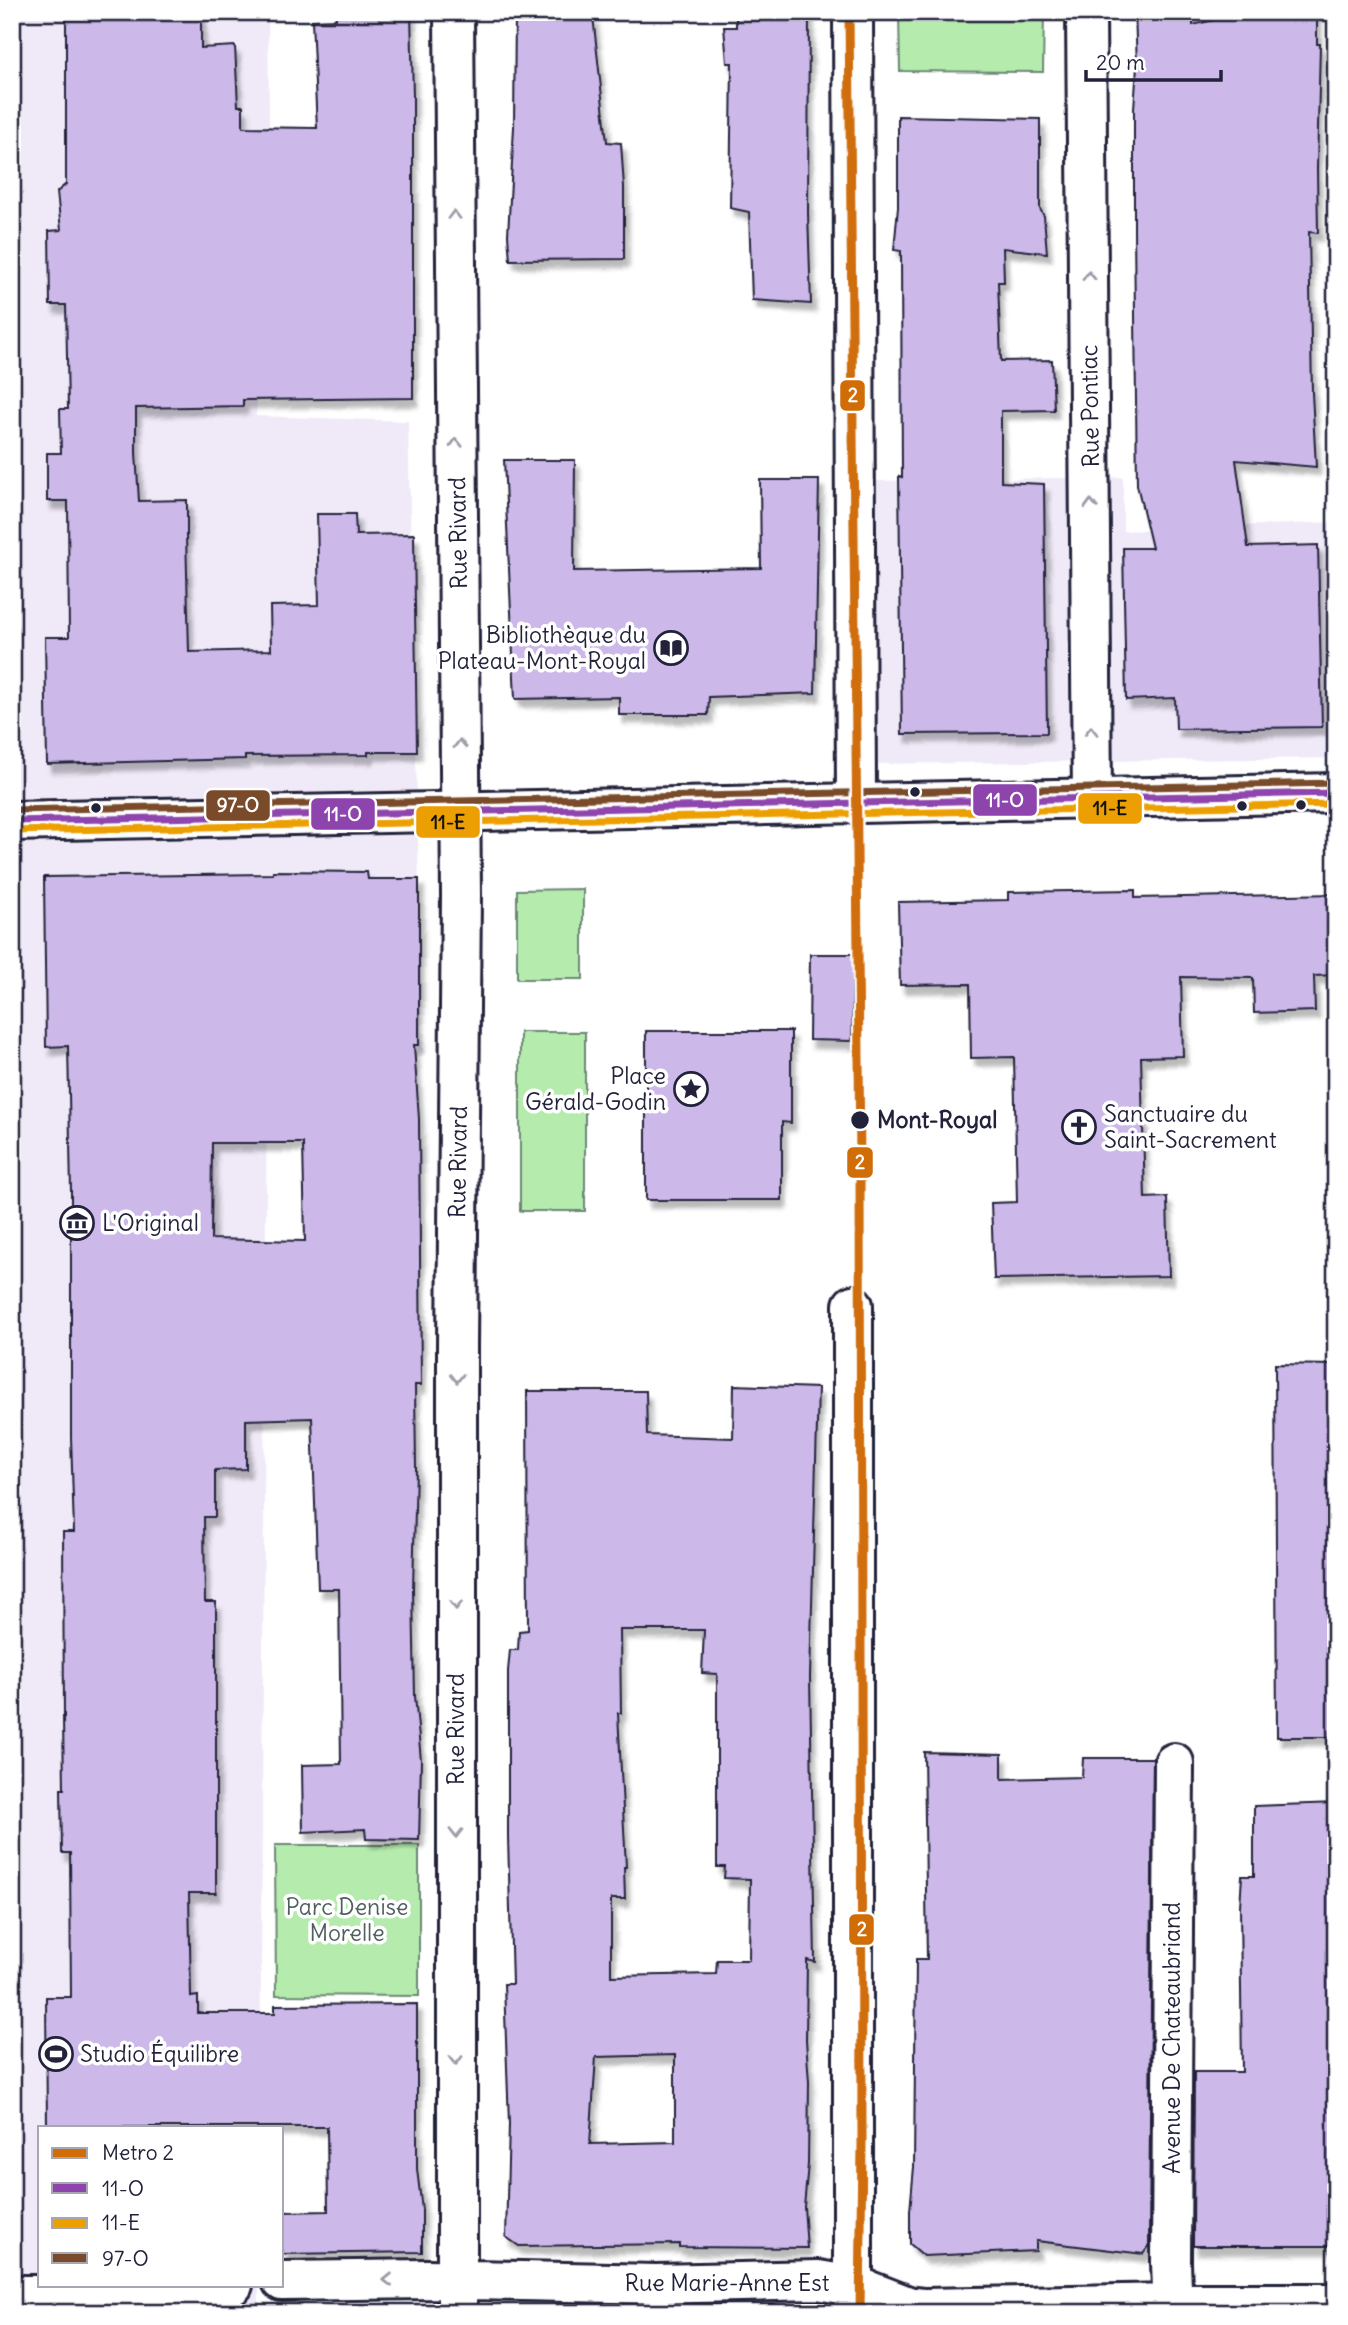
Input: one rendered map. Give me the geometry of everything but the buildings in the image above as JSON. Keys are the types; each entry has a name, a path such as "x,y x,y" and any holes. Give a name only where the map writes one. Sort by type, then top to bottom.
{"street":[{"name":"Rue Rivard","path":"453,12 461,812 457,1310 457,2296"},
{"path":"853,12 856,803"},
{"name":"Rue Pontiac","path":"1086,12 1091,800"},
{"path":"12,821 1336,793"},
{"path":"853,1305 853,2299"},
{"name":"Avenue De Chateaubriand","path":"1173,2308 1171,2249 1174,1763"},
{"name":"Rue Marie-Anne Est","path":"284,2281 457,2296 656,2284 818,2280 853,2299 924,2308 1173,2308 1336,2303"},
{"path":"12,2295 182,2295 228,2286"}],"shaded area":[{"path":"12,12 268,12 270,219 256,416 408,421 423,1056 267,1059 260,2126 38,2126 38,2286 259,2286 259,2313 12,2313"},
{"path":"1123,477 1123,531 1336,522 1336,758 876,764 876,481"}],"green space":[{"path":"899,12 1044,12 1043,72 900,71"},
{"path":"583,889 583,979 517,979 517,890"},
{"path":"520,1032 585,1032 585,1211 520,1211"},
{"name":"Parc Denise Morelle","path":"275,1845 419,1845 419,1996 276,1995"}],"metro line":[{"name":"2","path":"849,12 860,1162 860,2313"}],"transit line":[{"name":"97-O","path":"12,810 1336,783"},
{"name":"11-O","path":"12,821 1336,793"},
{"name":"11-E","path":"12,831 1336,804"}],"place":[{"name":"Bibliothèque du Plateau-Mont-Royal","path":"671,648"},
{"name":"Place Gérald-Godin","path":"691,1089"},
{"name":"Mont-Royal","path":"860,1120"},
{"name":"Sanctuaire du Saint-Sacrement","path":"1079,1127"},
{"name":"L'Original","path":"77,1223"},
{"name":"Studio Équilibre","path":"56,2054"}]}
